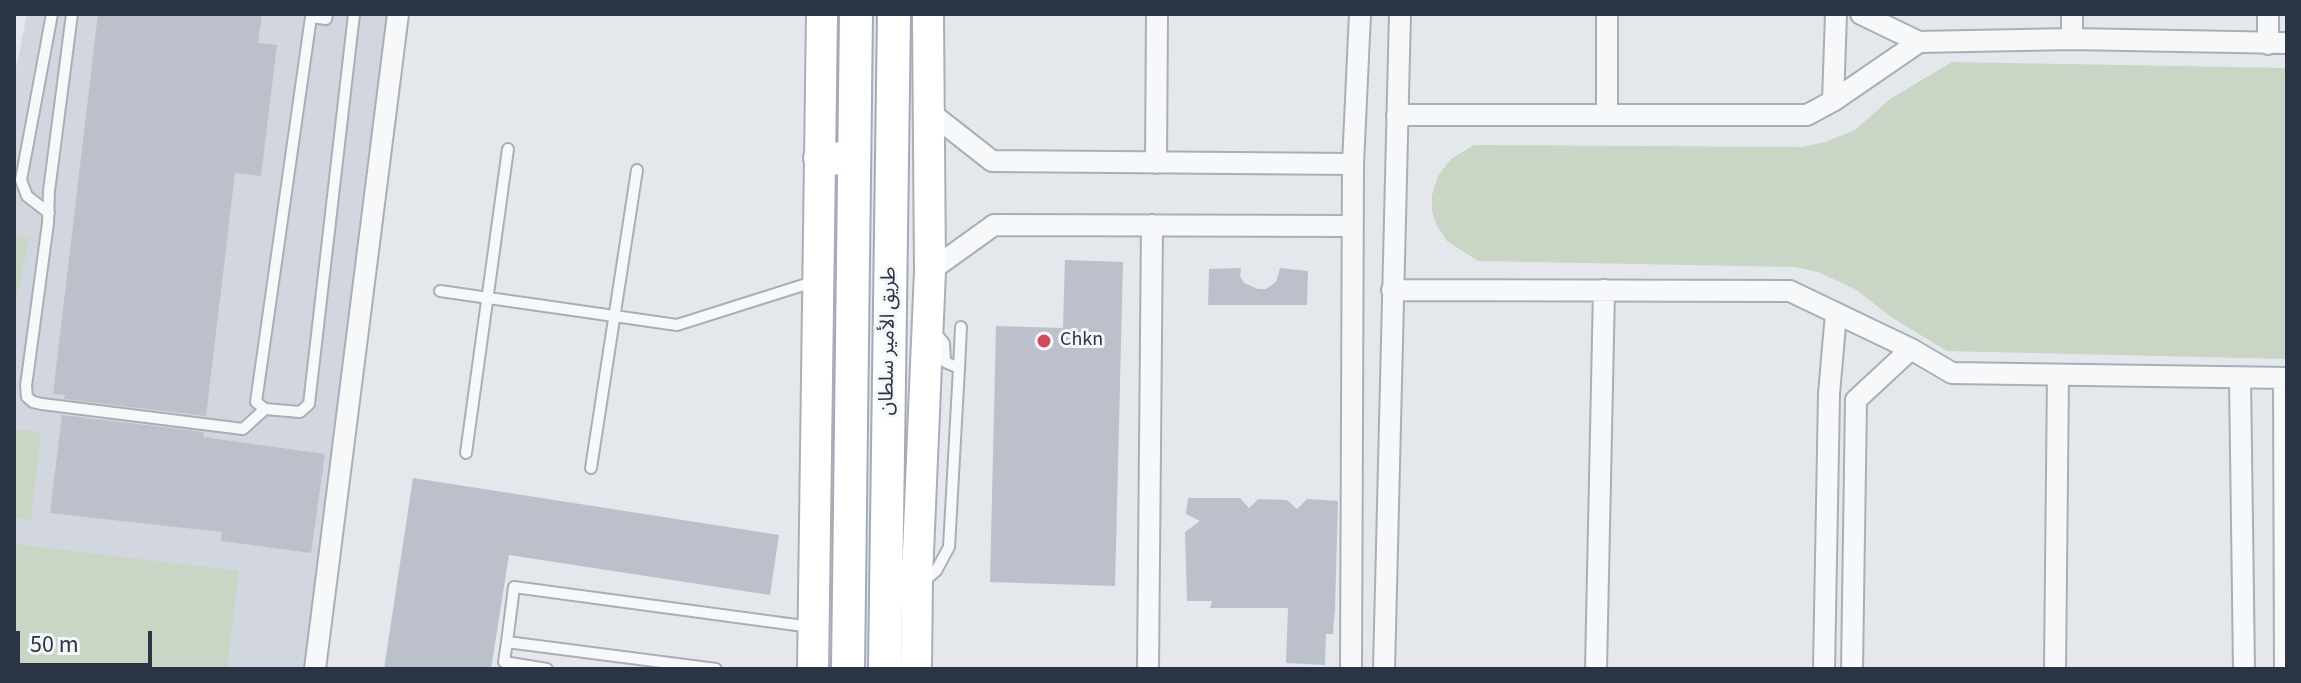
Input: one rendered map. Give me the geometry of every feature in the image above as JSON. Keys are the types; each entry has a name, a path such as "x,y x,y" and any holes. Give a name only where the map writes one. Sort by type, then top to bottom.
{"main road":[{"path":"813,669 822,14"},
{"name":"طريق الأمير سلطان","path":"848,669 856,14"},
{"name":"طريق الأمير سلطان","path":"885,669 907,580 894,14"},
{"path":"916,669 907,580 928,324 929,15"},
{"path":"820,158 854,159"}],"street":[{"path":"315,669 398,14"},
{"path":"1156,163 1157,14"},
{"path":"1351,669 1352,226 1360,14"},
{"path":"1384,669 1400,14"},
{"path":"1607,14 1607,115"},
{"path":"1833,101 1836,14"},
{"path":"1860,14 1919,42 2072,39 2278,44 2268,14"},
{"path":"2072,14 2072,39"},
{"path":"1397,115 1807,115 1833,101 1919,42"},
{"path":"927,110 992,161 1353,164"},
{"path":"930,271 994,225 1352,226"},
{"path":"1148,669 1152,225"},
{"path":"1392,290 1790,291 1911,349 1952,373 2285,378 2285,669"},
{"path":"1596,669 1604,290"},
{"path":"1824,669 1829,394 1836,313"},
{"path":"1852,669 1856,400 1911,349"},
{"path":"2055,669 2058,375"},
{"path":"2240,378 2244,669"},
{"path":"1829,394 1856,400"}],"lane":[{"path":"49,213 27,196 21,180 52,14"},
{"path":"72,14 27,397 42,404 243,429 265,409"},
{"path":"327,14 326,19 311,17 256,402 265,409 300,412 309,404 354,14"},
{"path":"466,453 508,149"},
{"path":"591,468 637,170"},
{"path":"440,291 677,325 818,280"},
{"path":"928,324 944,343 945,362 959,368"},
{"path":"907,580 936,571 949,547 961,327"},
{"path":"547,669 504,662 514,587 813,627"},
{"path":"507,642 643,664 716,669"}],"shaded area":[{"path":"27,14 387,14 305,669 14,669 14,78"}],"green space":[{"path":"1952,62 2287,68 2287,359 1947,351 1894,319 1855,289 1818,272 1795,267 1478,261 1447,241 1432,211 1432,195 1438,176 1451,159 1474,145 1801,147 1825,142 1855,130 1890,99"},
{"path":"14,235 29,239 14,312"},
{"path":"14,429 41,432 31,520 14,517"},
{"path":"14,544 239,571 227,669 14,668"}],"building":[{"path":"98,14 262,14 258,43 277,45 261,176 235,173 206,416 64,399 65,395 53,394"},
{"path":"1065,260 1123,262 1115,586 990,582 996,326 1063,328"},
{"path":"1241,268 1240,276 1244,283 1258,289 1266,289 1276,282 1280,268 1308,271 1307,305 1208,305 1209,269"},
{"path":"62,415 204,432 203,437 325,454 311,553 221,541 222,532 50,513"},
{"path":"413,478 779,535 770,595 509,555 491,669 384,669"},
{"path":"1188,498 1240,498 1249,508 1258,499 1287,500 1297,509 1307,499 1338,501 1335,609 1333,634 1326,634 1325,665 1286,663 1288,608 1210,608 1212,601 1187,601 1185,532 1200,521 1186,514"}],"place":[{"name":"Chkn","path":"1044,341"}]}
